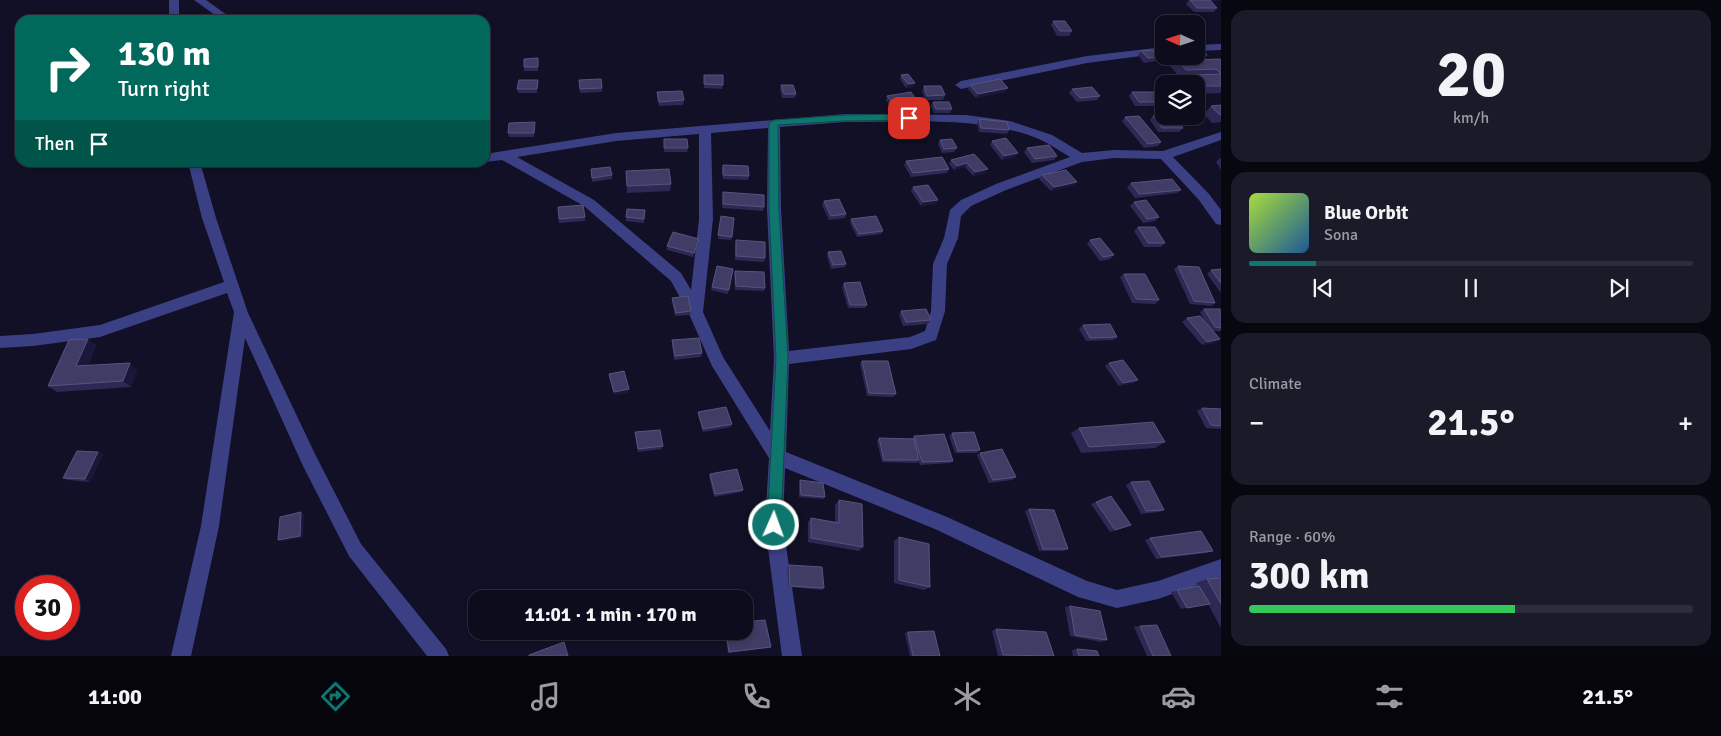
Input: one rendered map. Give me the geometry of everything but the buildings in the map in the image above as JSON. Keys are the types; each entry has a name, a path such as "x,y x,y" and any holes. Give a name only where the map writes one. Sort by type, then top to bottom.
{"street":[{"path":"174,0 174,15"},
{"path":"199,0 222,15"},
{"path":"1205,48 1221,47"},
{"path":"961,85 1034,68 1114,55 1155,51"},
{"path":"490,157 616,137 845,118 909,118 966,120 1010,125 1048,138 1080,158"},
{"path":"774,123 774,210 782,358 774,525 792,656"},
{"path":"696,312 706,218 705,130"},
{"path":"782,358 912,343 931,335 938,311 940,264 951,238 955,214 966,203 1001,187 1080,158 1114,154 1164,155 1221,136"},
{"path":"1164,155 1204,197 1221,220"},
{"path":"504,156 589,203 676,277 696,312 717,361 777,456 941,523 1085,590 1117,599 1158,590 1221,568"},
{"path":"195,167 209,218 241,312 309,460 355,550 439,656"},
{"path":"0,342 33,340 100,331 232,285"},
{"path":"181,656 210,526 241,312"}],"route":[{"path":"774,525 782,358 774,210 774,123 845,118 909,118"}]}
